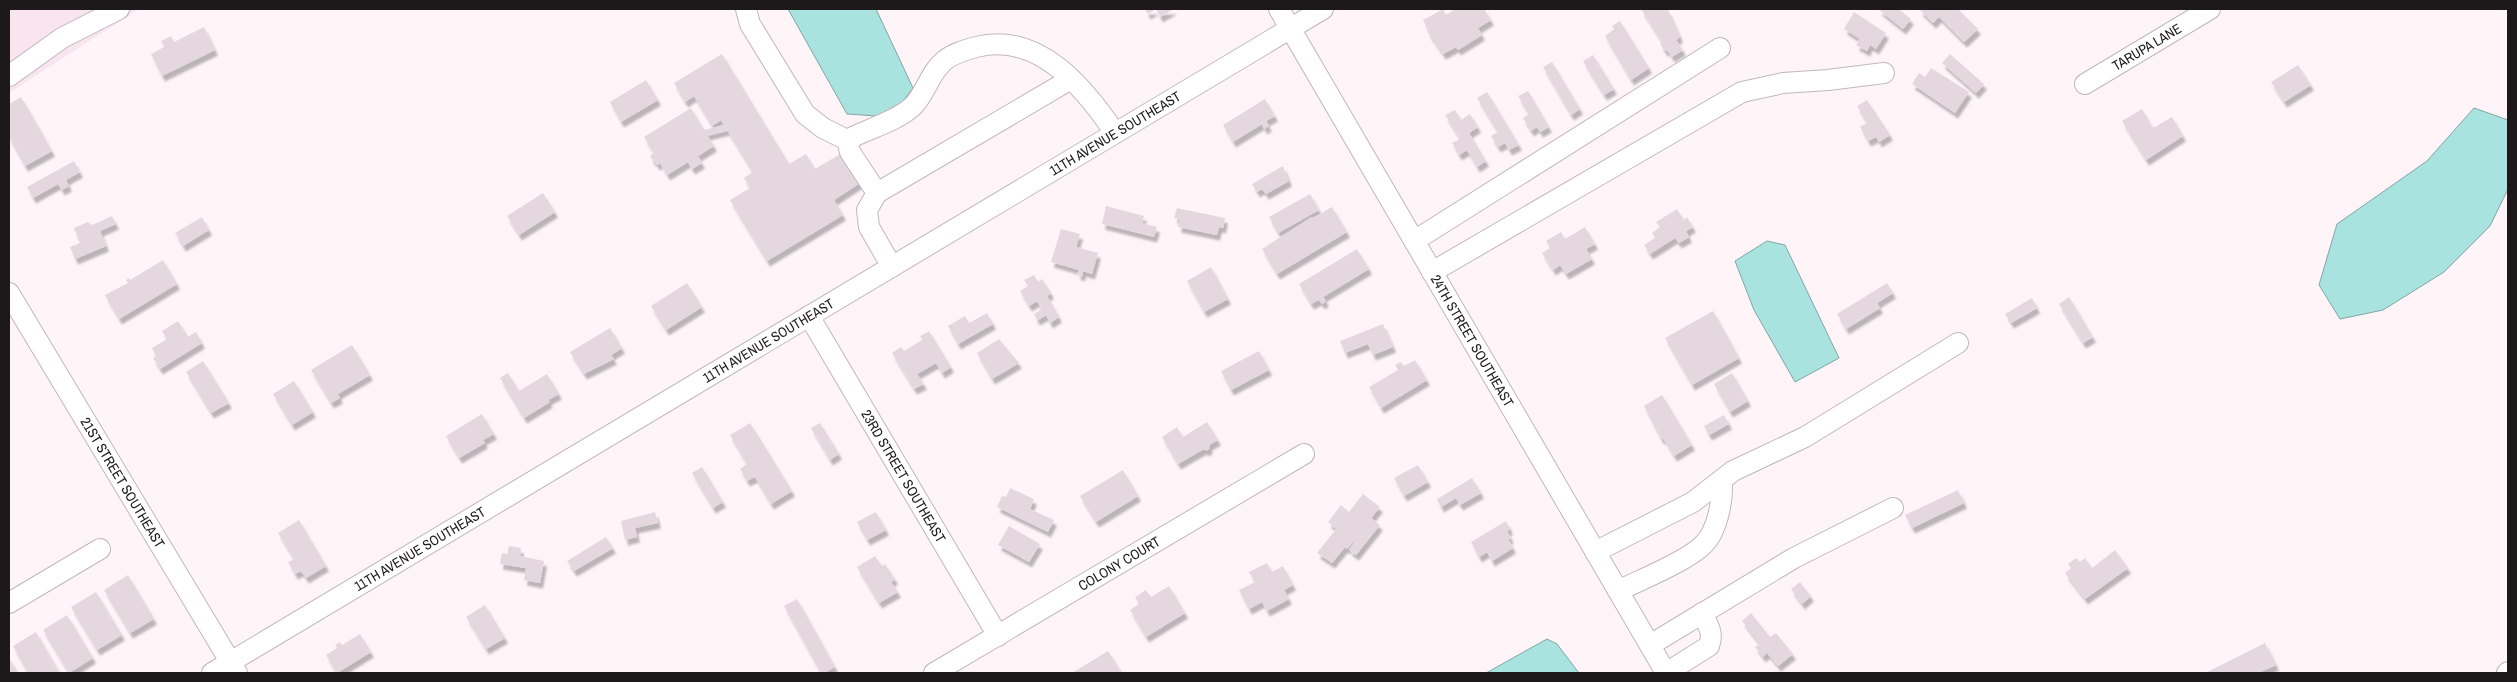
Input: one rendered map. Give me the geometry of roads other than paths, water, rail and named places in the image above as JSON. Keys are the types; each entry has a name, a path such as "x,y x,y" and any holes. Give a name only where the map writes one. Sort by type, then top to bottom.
{"street":[{"path":"9,76 62,38 118,9"},
{"path":"746,9 750,24 805,114 823,128 847,140 850,152 877,194"},
{"name":"24TH STREET SOUTHEAST","path":"1279,9 1666,673"},
{"name":"11TH AVENUE SOUTHEAST","path":"212,673 234,668 809,316 1323,9"},
{"name":"TARUPA LANE","path":"2085,84 2210,9"},
{"path":"847,140 911,107 929,78 945,60 966,49 992,43 1012,44 1029,50 1059,66 1096,104 1115,133"},
{"path":"1414,241 1720,48"},
{"path":"1432,272 1742,92 1783,83 1884,73"},
{"path":"892,267 869,227 867,210 877,194 1071,79"},
{"name":"21ST STREET SOUTHEAST","path":"9,293 234,668"},
{"name":"23RD STREET SOUTHEAST","path":"809,316 998,636"},
{"path":"1595,552 1693,502 1722,480 1765,455 1805,437 1958,343"},
{"name":"COLONY COURT","path":"934,673 1304,454"},
{"path":"1618,591 1704,545 1716,519 1723,495 1722,480"},
{"path":"1650,645 1794,558 1893,508"},
{"path":"9,603 100,549"},
{"path":"1666,673 1709,646 1712,638 1702,613"}],"water":[{"path":"788,9 876,9 913,88 891,117 847,114"},
{"path":"2474,108 2508,120 2508,189 2490,226 2444,272 2383,310 2340,319 2319,285 2337,224 2427,161"},
{"path":"1767,241 1785,245 1839,358 1795,382 1754,310 1735,261"},
{"path":"1547,639 1557,644 1579,673 1486,673"}]}
